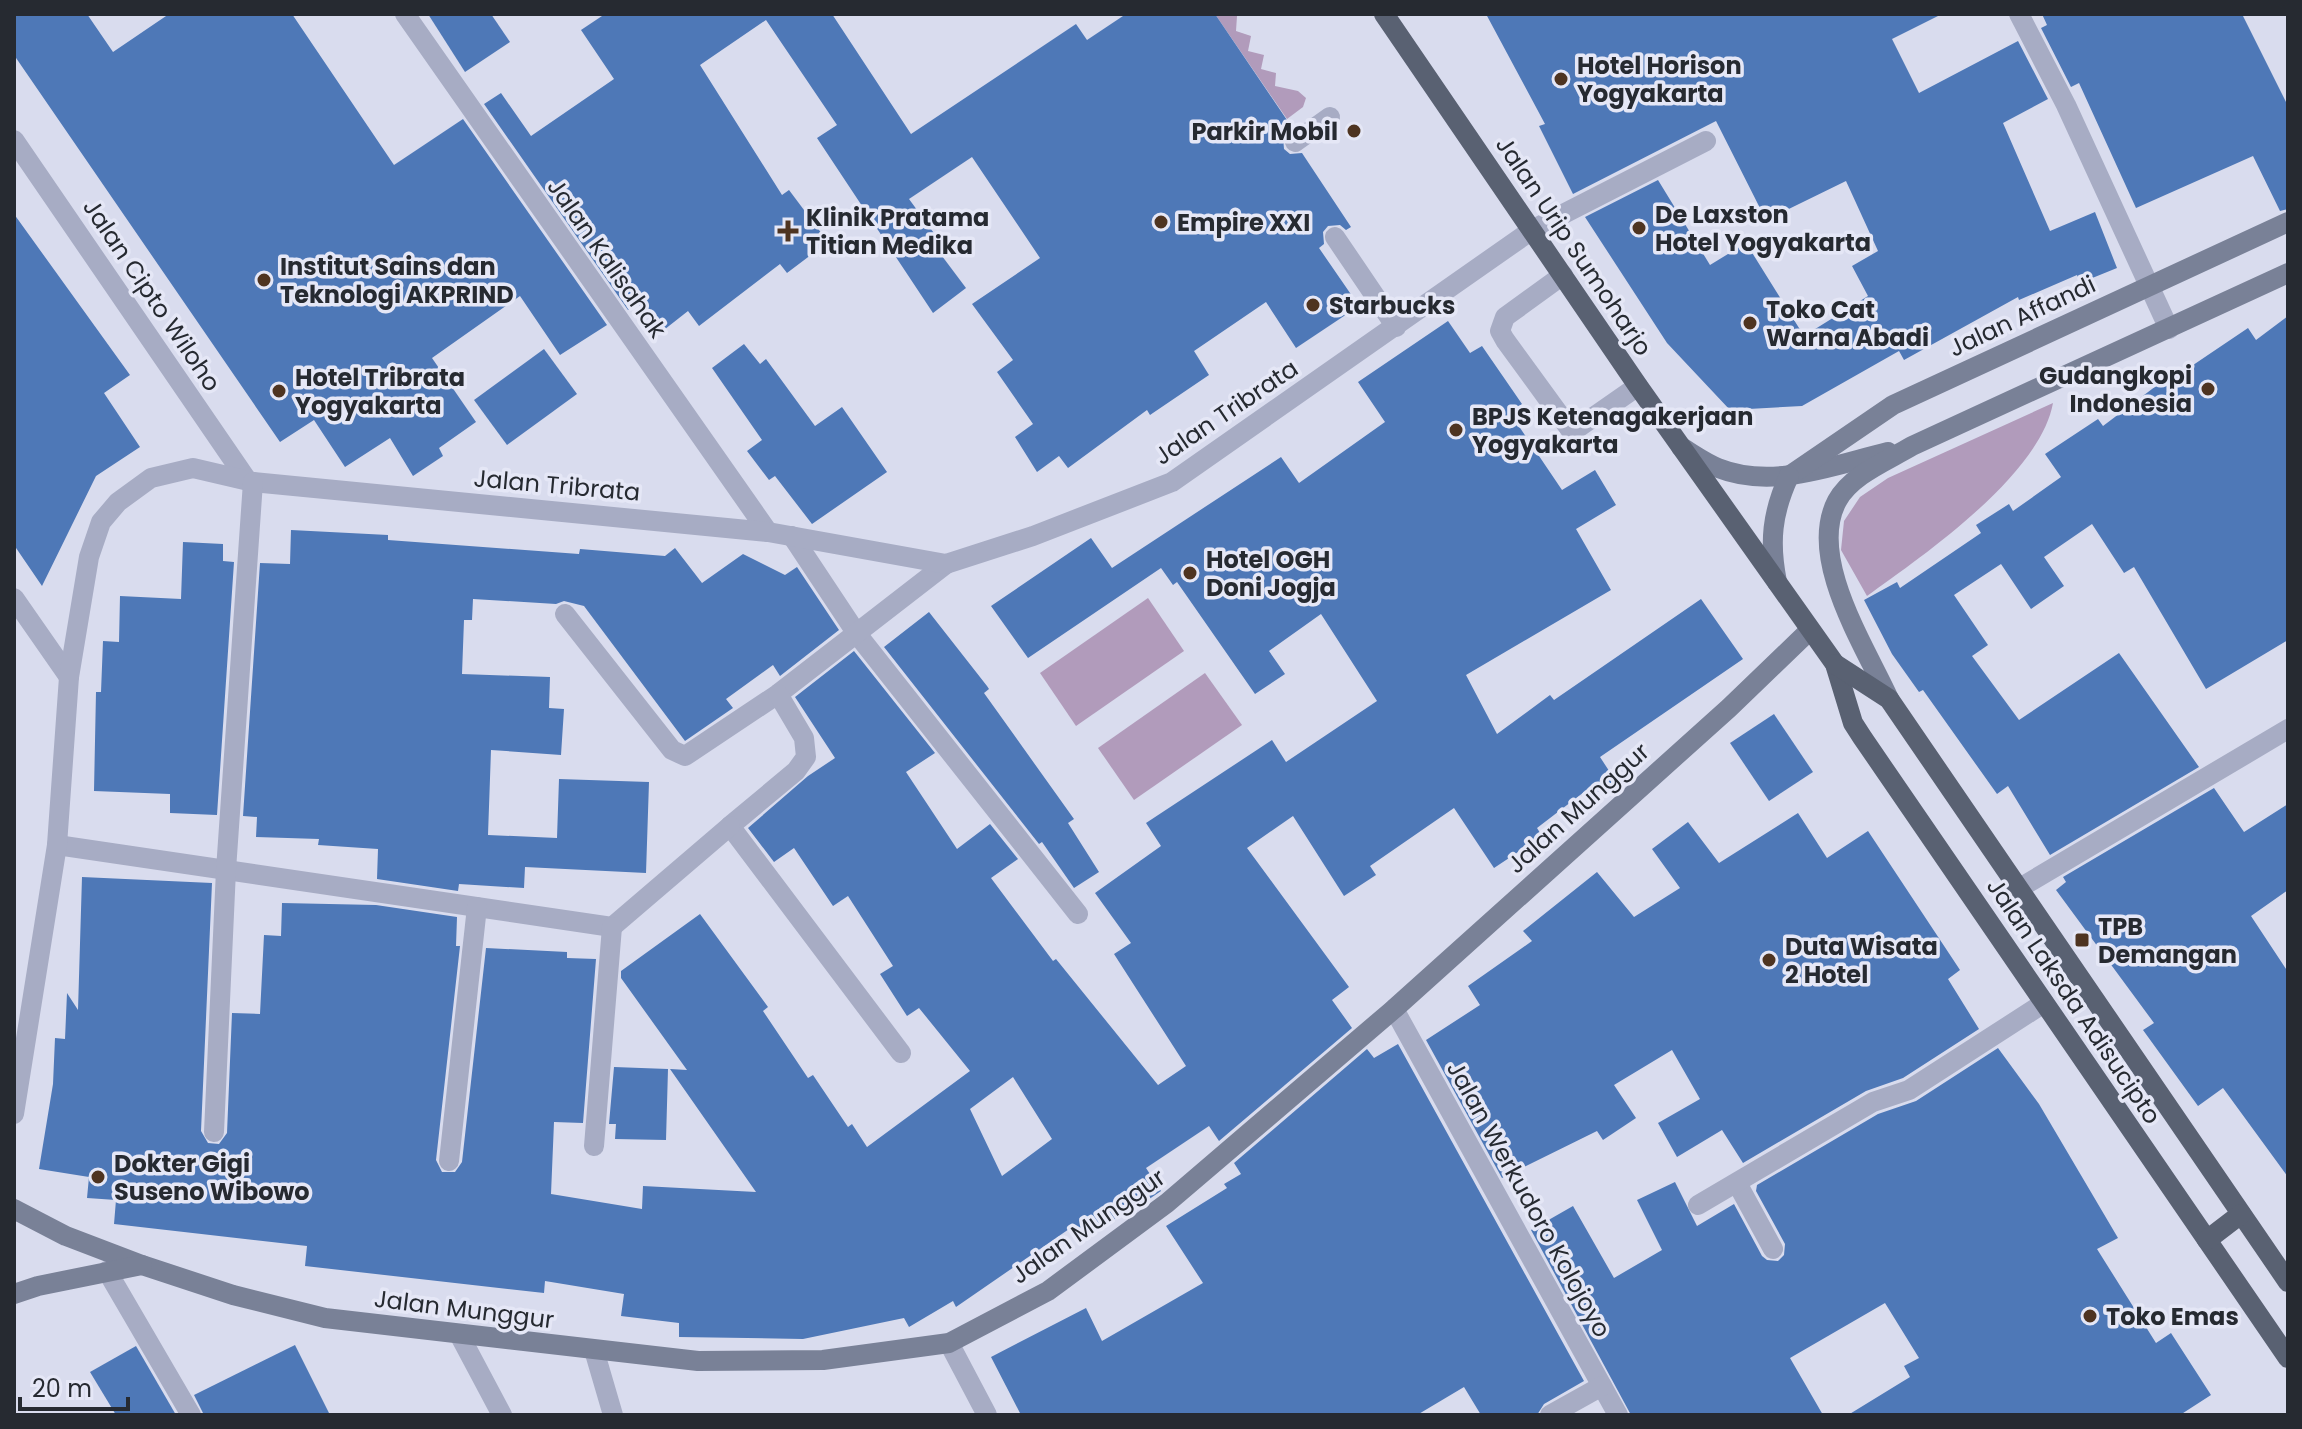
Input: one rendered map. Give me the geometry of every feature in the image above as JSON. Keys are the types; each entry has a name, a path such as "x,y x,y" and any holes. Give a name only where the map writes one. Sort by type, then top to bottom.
{"main road":[{"name":"Jalan Urip Sumoharjo","path":"1384,14 1723,506"},
{"name":"Jalan Affandi","path":"1789,476 1893,405 2288,222"},
{"path":"1889,699 1831,570 1827,531 1838,499 1863,474 1912,446 2288,273"},
{"path":"1681,447 1717,468 1751,477 1789,476 1912,446"},
{"path":"1777,582 1771,535 1774,514 1789,476"},
{"name":"Jalan Laksda Adisucipto","path":"1723,506 1835,664 1853,723 2288,1358"},
{"name":"Jalan Munggur","path":"14,1294 142,1265 233,1295 325,1318 460,1336 698,1361 823,1360 949,1343 1048,1291 1167,1203 1394,1009 1729,708 1810,630"},
{"name":"Jalan Laksda Adisucipto","path":"1835,664 1889,699 2288,1282"},
{"path":"14,1209 66,1236 142,1265"},
{"path":"2207,1240 2241,1214"}],"street":[{"name":"Jalan Kalisahak","path":"405,14 768,532"},
{"path":"2019,14 2066,105 2147,287 2169,329"},
{"path":"1295,142 1330,117"},
{"name":"Jalan Cipto Wiloho","path":"14,140 250,481"},
{"name":"Jalan Tribrata","path":"14,1114 57,845 69,677 89,557 101,522 118,502 151,478 193,468 250,481 768,532 946,564 1033,536 1172,482 1532,230 1706,141"},
{"path":"1335,237 1396,327"},
{"path":"1563,275 1505,317 1500,331 1505,340 1572,432 1638,386"},
{"path":"214,1132 226,870 250,481"},
{"path":"792,536 857,634 1078,914"},
{"path":"565,614 679,755 685,756 778,694 946,564"},
{"path":"14,598 69,677"},
{"path":"594,1146 612,927 796,771 806,757 804,738 778,694"},
{"path":"2018,889 2288,729"},
{"path":"730,826 901,1053"},
{"path":"57,845 612,927"},
{"path":"449,1161 477,907"},
{"path":"1698,1205 1873,1102 1909,1090 2044,1003"},
{"name":"Jalan Werkudoro Kolojoyo","path":"1394,1009 1618,1415"},
{"path":"1737,1183 1773,1249"},
{"path":"107,1271 191,1415"},
{"path":"460,1336 502,1415"},
{"path":"949,1343 987,1415"},
{"path":"594,1350 613,1415"},
{"path":"1550,1415 1602,1386"}],"shaded area":[{"path":"1215,14 1237,16 1236,31 1251,36 1248,51 1264,55 1261,69 1276,73 1275,86 1298,91 1306,98 1303,107 1287,119"},
{"path":"2053,403 2044,430 2003,485 1947,536 1867,596 1841,550 1844,521 1860,497 1888,478"},
{"path":"1148,598 1184,651 1076,726 1040,673"},
{"path":"1205,673 1242,725 1134,800 1098,748"}],"building":[{"name":"Institut Sains dan Teknologi AKPRIND","path":"14,14 87,14 113,52 169,14 292,14 394,165 463,119 607,325 560,355 520,296 432,358 476,422 439,448 443,456 413,476 390,438 345,467 314,420 280,442 14,55"},
{"path":"428,14 491,14 510,42 465,72"},
{"path":"605,14 832,14 911,134 1076,24 1087,40 1126,14 1215,14 1289,123 1284,127 1287,132 1283,137 1284,149 1290,154 1302,153 1351,227 1346,230 1340,225 1328,226 1323,232 1324,244 1319,248 1359,306 1296,348 1266,302 1194,351 1209,375 1150,415 1147,410 1068,468 1059,456 1037,472 1015,437 1033,424 997,372 1013,360 972,304 1040,258 972,157 909,199 939,240 933,244 966,288 933,313 817,138 837,125 766,20 700,65 782,195 789,190 828,242 787,273 780,264 699,326 688,311 660,333 638,304 628,310 484,104 501,93 531,136 614,79 581,30"},
{"path":"1486,14 1942,14 1892,39 1919,93 2018,41 2048,99 2003,123 2050,231 2095,212 2117,268 2080,283 2077,275 2019,300 2018,297 1904,360 1899,351 1802,406 1730,410 1667,343 1585,217 1658,180 1710,265 1746,243 1804,336 1868,296 1852,266 1878,251 1846,181 1766,220 1716,121 1573,194 1539,126 1545,124"},
{"path":"2042,14 2242,14 2288,106 2288,209 2280,211 2253,156 2136,208 2079,83 2071,87 2041,28 2047,25"},
{"path":"14,214 130,375 104,393 140,447 96,476 42,586 14,545"},
{"path":"2288,316 2288,640 2206,689 2134,567 2124,573 2092,524 2044,557 2064,586 2031,609 2001,564 1954,595 1988,645 1972,656 2019,720 2119,653 2199,767 2050,855 2008,786 1997,794 1923,690 1919,692 1892,654 1864,600 1897,582 1900,588 1981,533 1976,525 2009,504 2013,511 2061,477 2045,454 2098,419 2103,426 2160,383 2162,386 2248,328 2256,340"},
{"path":"1448,321 1470,353 1482,346 1522,404 1510,413 1562,490 1595,470 1616,505 1576,529 1611,590 1466,675 1497,734 1550,695 1554,700 1701,599 1743,659 1600,757 1615,780 1588,799 1584,792 1537,828 1542,836 1494,868 1454,808 1370,866 1376,875 1344,896 1293,816 1247,848 1349,987 1332,1000 1352,1028 1219,1141 1209,1126 1146,1168 1161,1191 1136,1208 1134,1205 1083,1242 1072,1227 956,1307 953,1301 909,1327 904,1318 803,1339 679,1337 679,1323 621,1316 624,1294 545,1281 544,1293 305,1266 307,1246 114,1224 116,1200 87,1198 89,1177 39,1169 53,1084 55,1038 65,1039 67,993 78,1010 82,877 212,883 201,1131 208,1143 219,1144 227,1133 232,1013 260,1014 264,935 281,936 282,903 376,905 457,917 456,946 460,946 436,1160 442,1172 455,1172 462,1162 486,948 567,952 567,958 596,959 583,1123 554,1122 551,1194 642,1209 643,1186 756,1192 670,1069 687,1070 621,978 621,971 700,914 768,1007 763,1011 808,1078 813,1075 848,1127 852,1124 867,1147 970,1071 919,1008 907,1016 880,974 893,966 848,896 833,906 794,848 774,862 748,828 808,776 835,758 795,697 854,651 935,753 906,772 957,849 990,824 1018,859 991,878 1053,961 1056,959 1158,1085 1186,1066 1114,954 1131,943 1095,893 1161,846 1146,823 1272,740 1286,762 1377,701 1321,614 1269,651 1285,674 1255,694 1177,582 1173,585 1161,568 1028,658 991,606 1091,538 1112,568 1281,457 1299,483 1385,422 1358,382","holes":["1013,1077 1052,1139 1002,1176 970,1109"]},
{"path":"744,344 760,364 766,359 815,426 842,407 887,472 812,524 775,476 769,480 747,451 762,440 712,368"},
{"path":"544,349 577,394 507,445 474,400"},
{"path":"291,530 388,535 388,540 579,554 580,549 665,556 675,548 702,583 743,554 785,575 797,567 839,630 780,676 773,665 726,699 733,708 685,741 584,606 564,601 556,604 473,599 472,620 464,620 462,674 550,677 549,708 564,709 561,755 491,750 488,835 557,838 559,779 649,782 646,873 525,867 524,888 459,884 458,891 377,879 378,849 318,845 319,839 256,837 257,817 243,816 260,563 290,564"},
{"path":"183,542 223,544 223,561 234,562 217,815 170,813 170,794 94,791 96,692 101,692 103,641 119,642 120,596 181,599"},
{"path":"929,612 987,686 989,689 984,693 1074,819 1068,823 1099,872 1074,888 1042,842 1039,844 884,647"},
{"path":"1774,714 1813,772 1769,801 1730,743"},
{"path":"2214,788 2244,832 2288,804 2288,890 2251,916 2288,972 2288,1177 2223,1088 2198,1106 2143,1030 2154,1023 2056,890 2066,882 2063,877"},
{"path":"1798,813 1827,858 1868,831 1960,970 1948,979 1979,1029 1903,1078 1866,1091 1743,1163 1722,1130 1677,1157 1658,1123 1700,1099 1672,1050 1614,1085 1636,1118 1603,1140 1597,1131 1502,1178 1426,1040 1480,1005 1468,986 1532,941 1523,931 1597,872 1634,917 1680,888 1652,849 1688,822 1719,863"},
{"path":"1398,1044 1584,1381 1544,1404 1537,1415 1481,1415 1464,1387 1417,1415 1021,1415 991,1357 1086,1308 1102,1341 1203,1283 1166,1226 1227,1188 1224,1184 1241,1174 1234,1163 1367,1049 1374,1058"},
{"path":"1998,1048 2039,1104 2118,1238 2097,1249 2156,1343 2171,1333 2211,1395 2180,1415 1848,1415 1910,1377 1904,1366 1919,1358 1885,1303 1790,1358 1823,1415 1631,1415 1531,1230 1573,1206 1614,1278 1662,1250 1637,1200 1675,1182 1697,1226 1734,1204 1762,1256 1778,1261 1784,1255 1785,1244 1756,1191 1757,1185 1878,1114 1916,1101"},
{"path":"614,1067 668,1069 666,1140 615,1139 616,1124 609,1124"},
{"path":"295,1345 330,1415 204,1415 194,1395"},
{"path":"136,1346 176,1415 116,1415 90,1372"}],"place":[{"name":"Hotel Horison Yogyakarta","path":"1561,79"},
{"name":"Parkir Mobil","path":"1354,131"},
{"name":"Empire XXI","path":"1161,222"},
{"name":"De Laxston Hotel Yogyakarta","path":"1639,228"},
{"name":"Klinik Pratama Titian Medika","path":"788,231"},
{"name":"Institut Sains dan Teknologi AKPRIND","path":"264,280"},
{"name":"Starbucks","path":"1313,305"},
{"name":"Toko Cat Warna Abadi","path":"1750,323"},
{"name":"Gudangkopi Indonesia","path":"2208,389"},
{"name":"Hotel Tribrata Yogyakarta","path":"279,391"},
{"name":"BPJS Ketenagakerjaan Yogyakarta","path":"1456,430"},
{"name":"Hotel OGH Doni Jogja","path":"1190,573"},
{"name":"TPB Demangan","path":"2082,940"},
{"name":"Duta Wisata 2 Hotel","path":"1769,960"},
{"name":"Dokter Gigi Suseno Wibowo","path":"98,1177"},
{"name":"Toko Emas","path":"2090,1316"}]}
